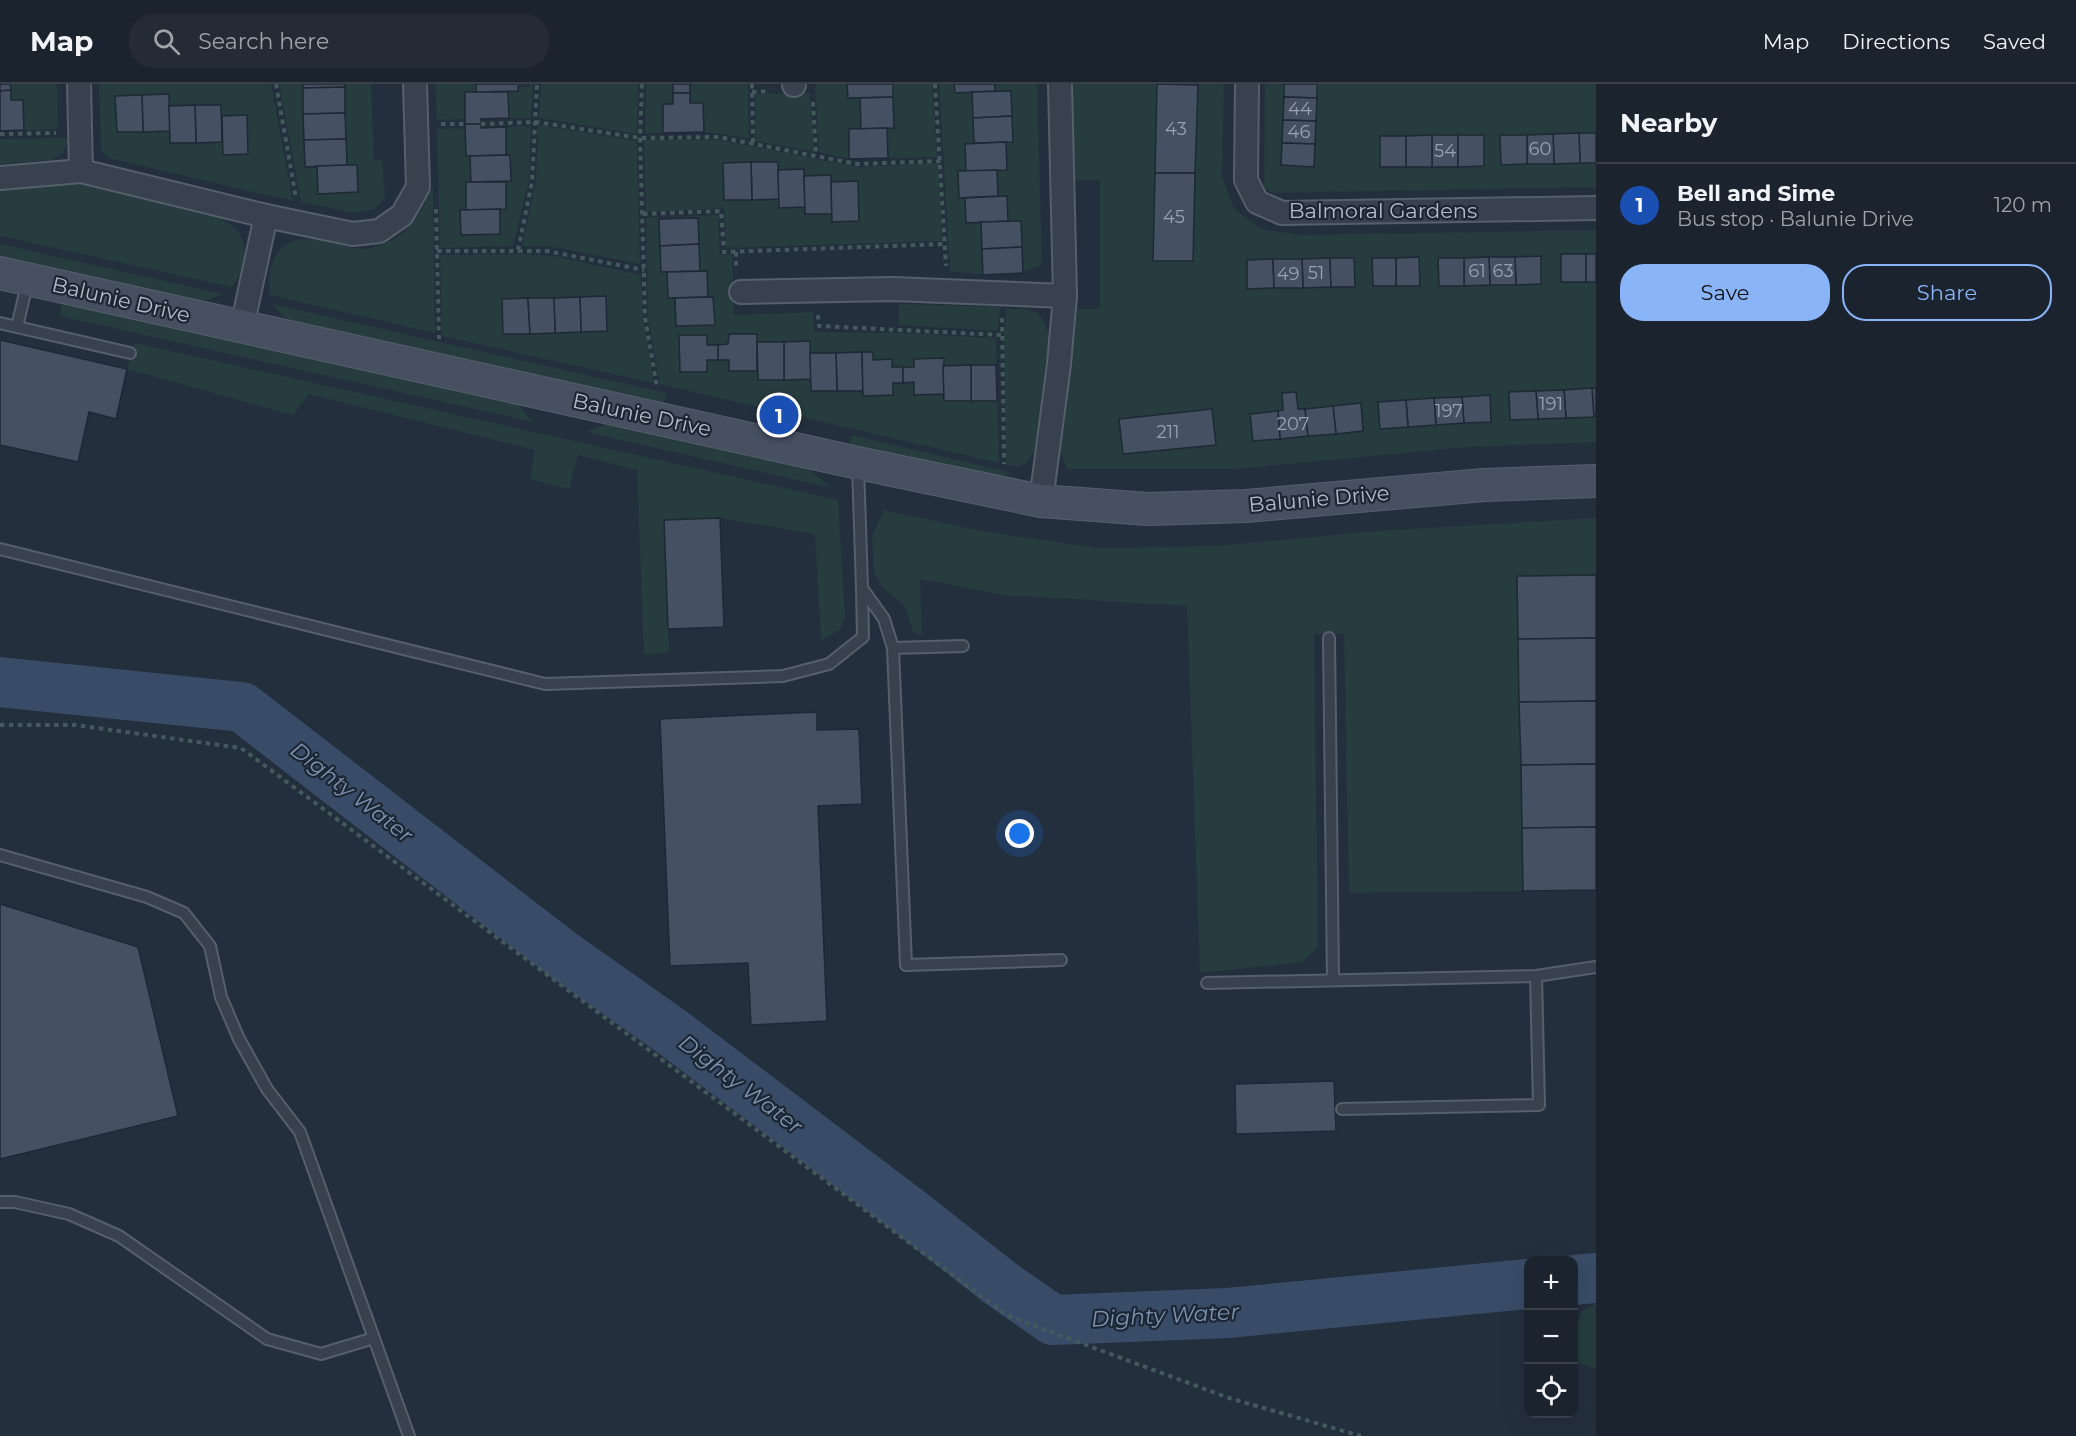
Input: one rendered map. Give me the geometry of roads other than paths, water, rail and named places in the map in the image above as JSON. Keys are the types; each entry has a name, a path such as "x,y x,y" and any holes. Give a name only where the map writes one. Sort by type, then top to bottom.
{"street":[{"path":"79,84 81,171"},
{"path":"0,178 81,171 266,216 353,234 378,231 402,215 418,187 415,84"},
{"path":"1041,501 1059,364 1065,296 1060,84"},
{"name":"Balmoral Gardens","path":"1247,84 1246,180 1257,202 1282,213 1596,208"},
{"path":"243,327 266,216"},
{"name":"Balunie Drive","path":"14,276 858,463 1041,501 1148,509 1246,506 1484,485 1596,481"},
{"path":"741,292 893,289 1065,296"}],"lane":[{"path":"14,276 17,327"},
{"path":"0,323 130,353"},
{"path":"0,549 545,684 783,676 829,664 863,637 858,463"},
{"path":"862,588 884,619 893,648 906,965 1061,960"},
{"path":"1329,638 1333,980"},
{"path":"893,648 963,646"},
{"path":"0,855 147,897 184,913 210,946 221,997 239,1039 267,1089 300,1132 409,1436"},
{"path":"1207,984 1536,976 1596,968"},
{"path":"1342,1110 1539,1105 1536,976"},
{"path":"0,1202 15,1202 69,1214 119,1236 267,1339 321,1354 374,1338"}],"waterway":[{"name":"Dighty Water","path":"0,682 242,707 563,955 672,1032 1000,1283 1053,1320 1228,1313 1524,1284"},
{"name":"Dighty Water","path":"1578,1280 1596,1278"}],"place":[{"name":"Bell and Sime","path":"779,415"}]}
